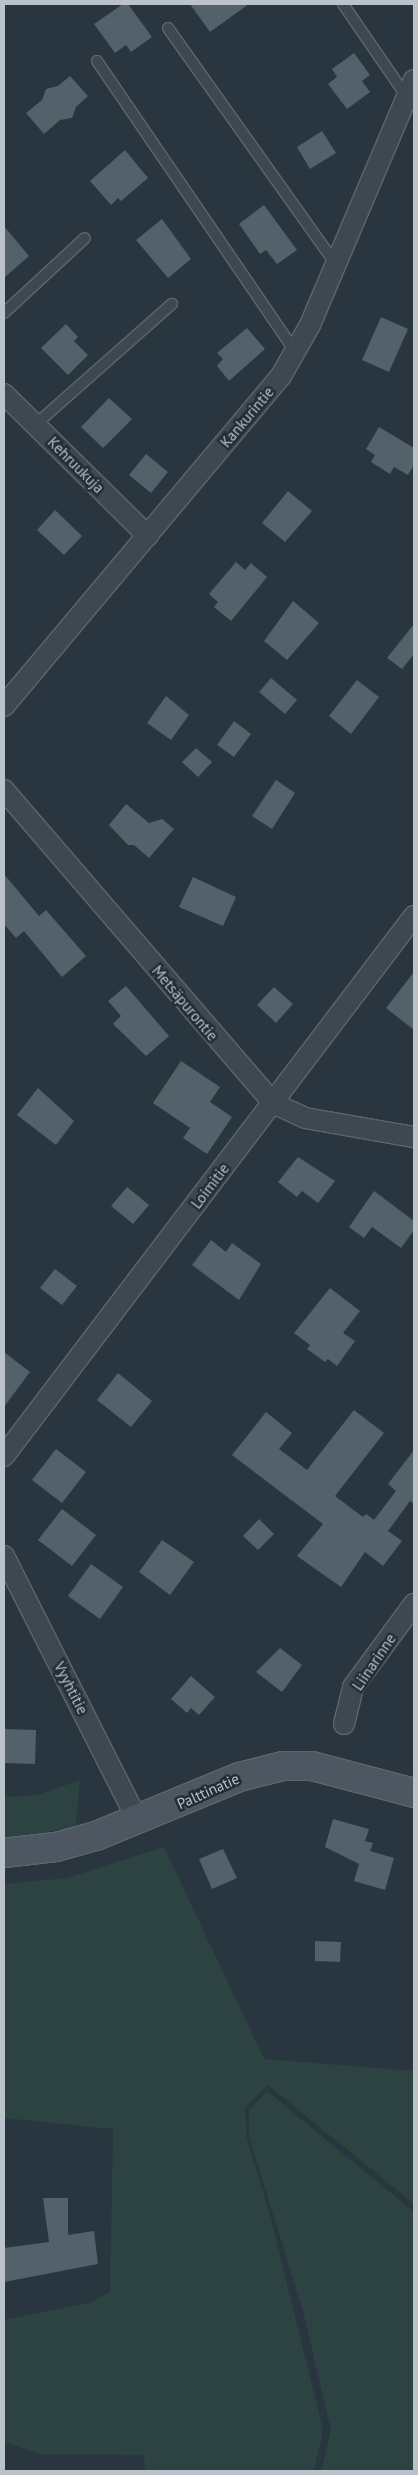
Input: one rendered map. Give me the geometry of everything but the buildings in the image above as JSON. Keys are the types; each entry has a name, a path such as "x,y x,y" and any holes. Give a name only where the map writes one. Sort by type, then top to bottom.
{"street":[{"name":"Kankurintie","path":"4,706 148,536 296,353 411,89"},
{"name":"Kehruukuja","path":"4,394 148,536"},
{"name":"Metsäpurontie","path":"4,790 273,1103 305,1118 414,1137"},
{"name":"Loimitie","path":"4,1456 414,916"},
{"name":"Vyyhtitie","path":"4,1556 138,1821"},
{"name":"Liinarinne","path":"344,1724 353,1687 414,1604"},
{"name":"Palttinatie","path":"4,1853 56,1847 138,1821 239,1777 283,1766 336,1771 414,1792"}],"lane":[{"path":"343,4 411,89"},
{"path":"168,28 336,264"},
{"path":"97,61 296,353"},
{"path":"4,313 85,238"},
{"path":"35,425 172,304"}],"green space":[{"path":"80,1780 76,1825 4,1843 4,1797 37,1795"},
{"path":"164,1847 264,2059 414,2071 414,2204 268,2085 245,2107 247,2139 270,2215 323,2430 314,2471 145,2471 144,2455 40,2454 4,2442 4,2320 89,2303 110,2292 113,2129 4,2118 4,1884 67,1878"},
{"path":"267,2091 414,2212 414,2471 321,2471 331,2430 303,2311 249,2136 249,2110"}]}
